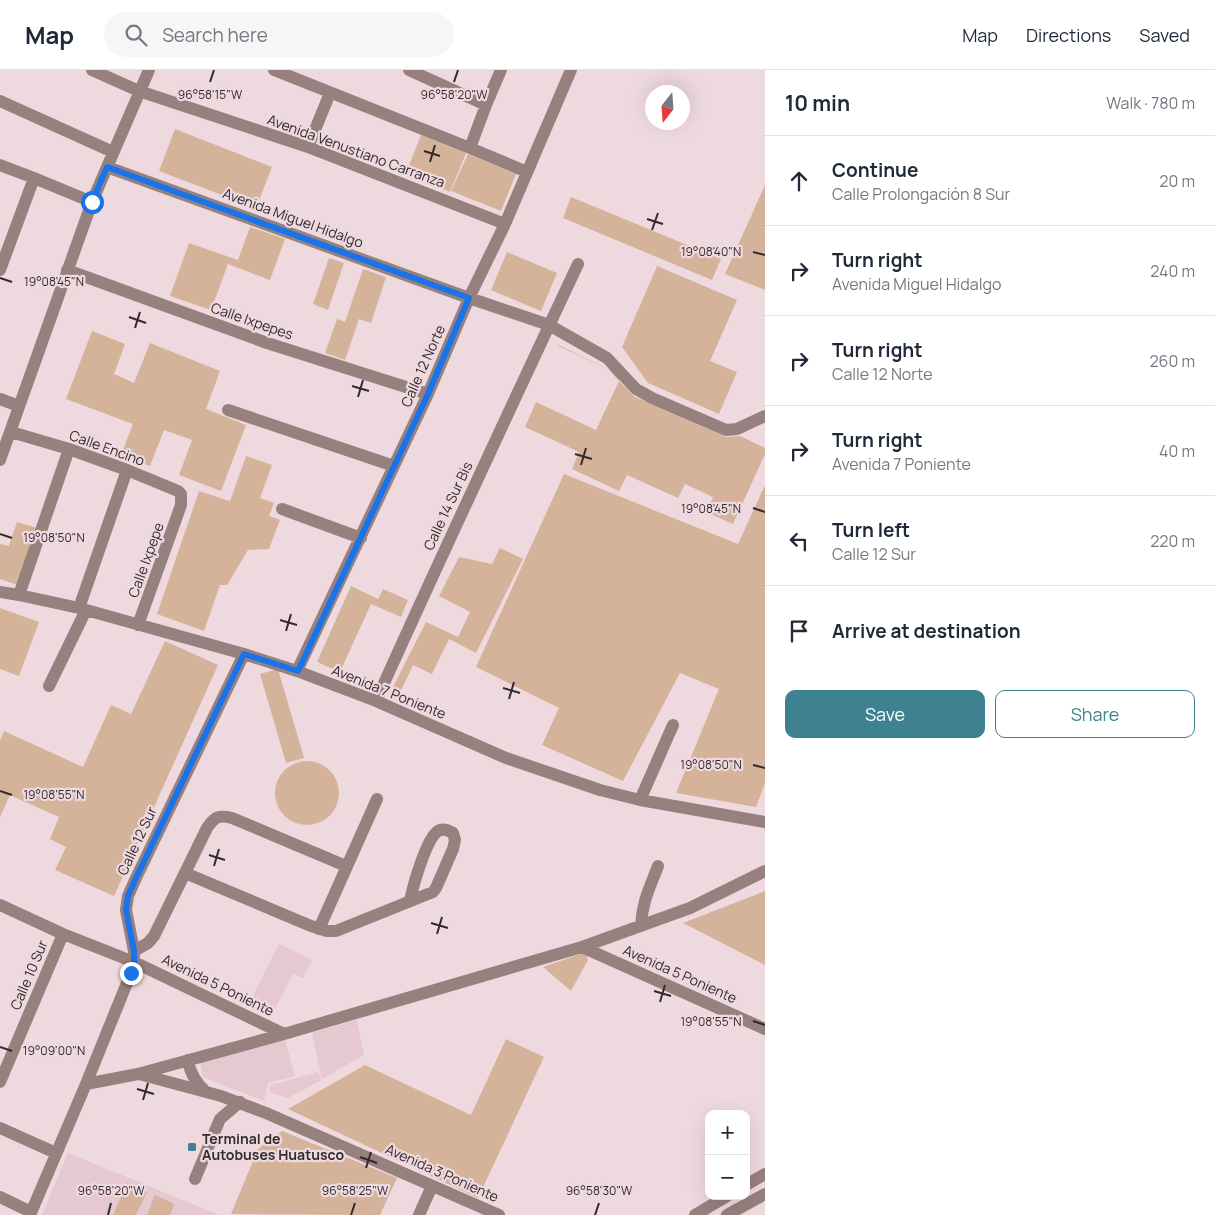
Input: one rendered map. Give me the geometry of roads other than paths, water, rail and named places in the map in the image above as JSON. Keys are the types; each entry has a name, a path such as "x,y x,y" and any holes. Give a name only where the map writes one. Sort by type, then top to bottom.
{"street":[{"name":"Avenida Venustiano Carranza","path":"92,70 139,91 308,147 505,224"},
{"path":"0,460 92,202 149,70"},
{"path":"274,70 527,172"},
{"path":"409,70 486,105"},
{"path":"470,148 501,70"},
{"name":"Calle 12 Norte","path":"298,671 428,394 469,298 505,224 571,70"},
{"path":"308,147 330,93"},
{"path":"0,101 113,152"},
{"path":"0,165 92,202"},
{"name":"Avenida Miguel Hidalgo","path":"107,167 469,298 549,325 607,358 636,389 652,398 726,430 737,429 765,416"},
{"path":"0,270 34,178"},
{"name":"Calle 14 Sur Bis","path":"376,701 578,264"},
{"name":"Calle Ixpepes","path":"67,270 267,343 428,394"},
{"path":"0,399 19,406"},
{"path":"228,410 394,466"},
{"name":"Calle Encino","path":"11,432 70,449 178,491 181,494 181,505"},
{"path":"19,595 70,449"},
{"path":"49,686 83,609 127,470"},
{"name":"Calle Ixpepe","path":"138,625 181,505"},
{"path":"282,509 361,538"},
{"name":"Avenida 7 Poniente","path":"0,592 83,609 298,671 376,701 506,758 600,790 640,800 765,822"},
{"name":"Calle 12 Sur","path":"134,956 126,910 128,896 244,654"},
{"path":"640,800 673,724"},
{"path":"319,929 377,799"},
{"path":"0,1197 31,1213 131,973 134,956 154,936 212,820 223,816 232,818 346,866"},
{"path":"186,874 319,929 336,932 433,892 453,849 455,840 452,833 445,829 438,831 431,839 415,880 410,901"},
{"path":"641,926 644,900 658,866"},
{"name":"Avenida 5 Poniente","path":"86,1084 138,1074 284,1034 582,947 690,908 765,871"},
{"name":"Avenida 5 Poniente","path":"0,905 63,934 134,956 284,1034"},
{"name":"Calle 10 Sur","path":"0,1082 63,934"},
{"name":"Avenida 5 Poniente","path":"582,947 765,1029"},
{"path":"188,1060 190,1072 206,1092"},
{"name":"Avenida 3 Poniente","path":"138,1074 240,1102 266,1112 496,1214"},
{"path":"195,1179 220,1119 240,1102"},
{"path":"0,1128 56,1153"},
{"path":"750,1183 765,1174"},
{"path":"419,1215 432,1186"},
{"path":"728,1215 765,1194"},
{"path":"695,1215 720,1200"}],"place":[{"name":"Terminal de Autobuses Huatusco","path":"192,1147"}]}
